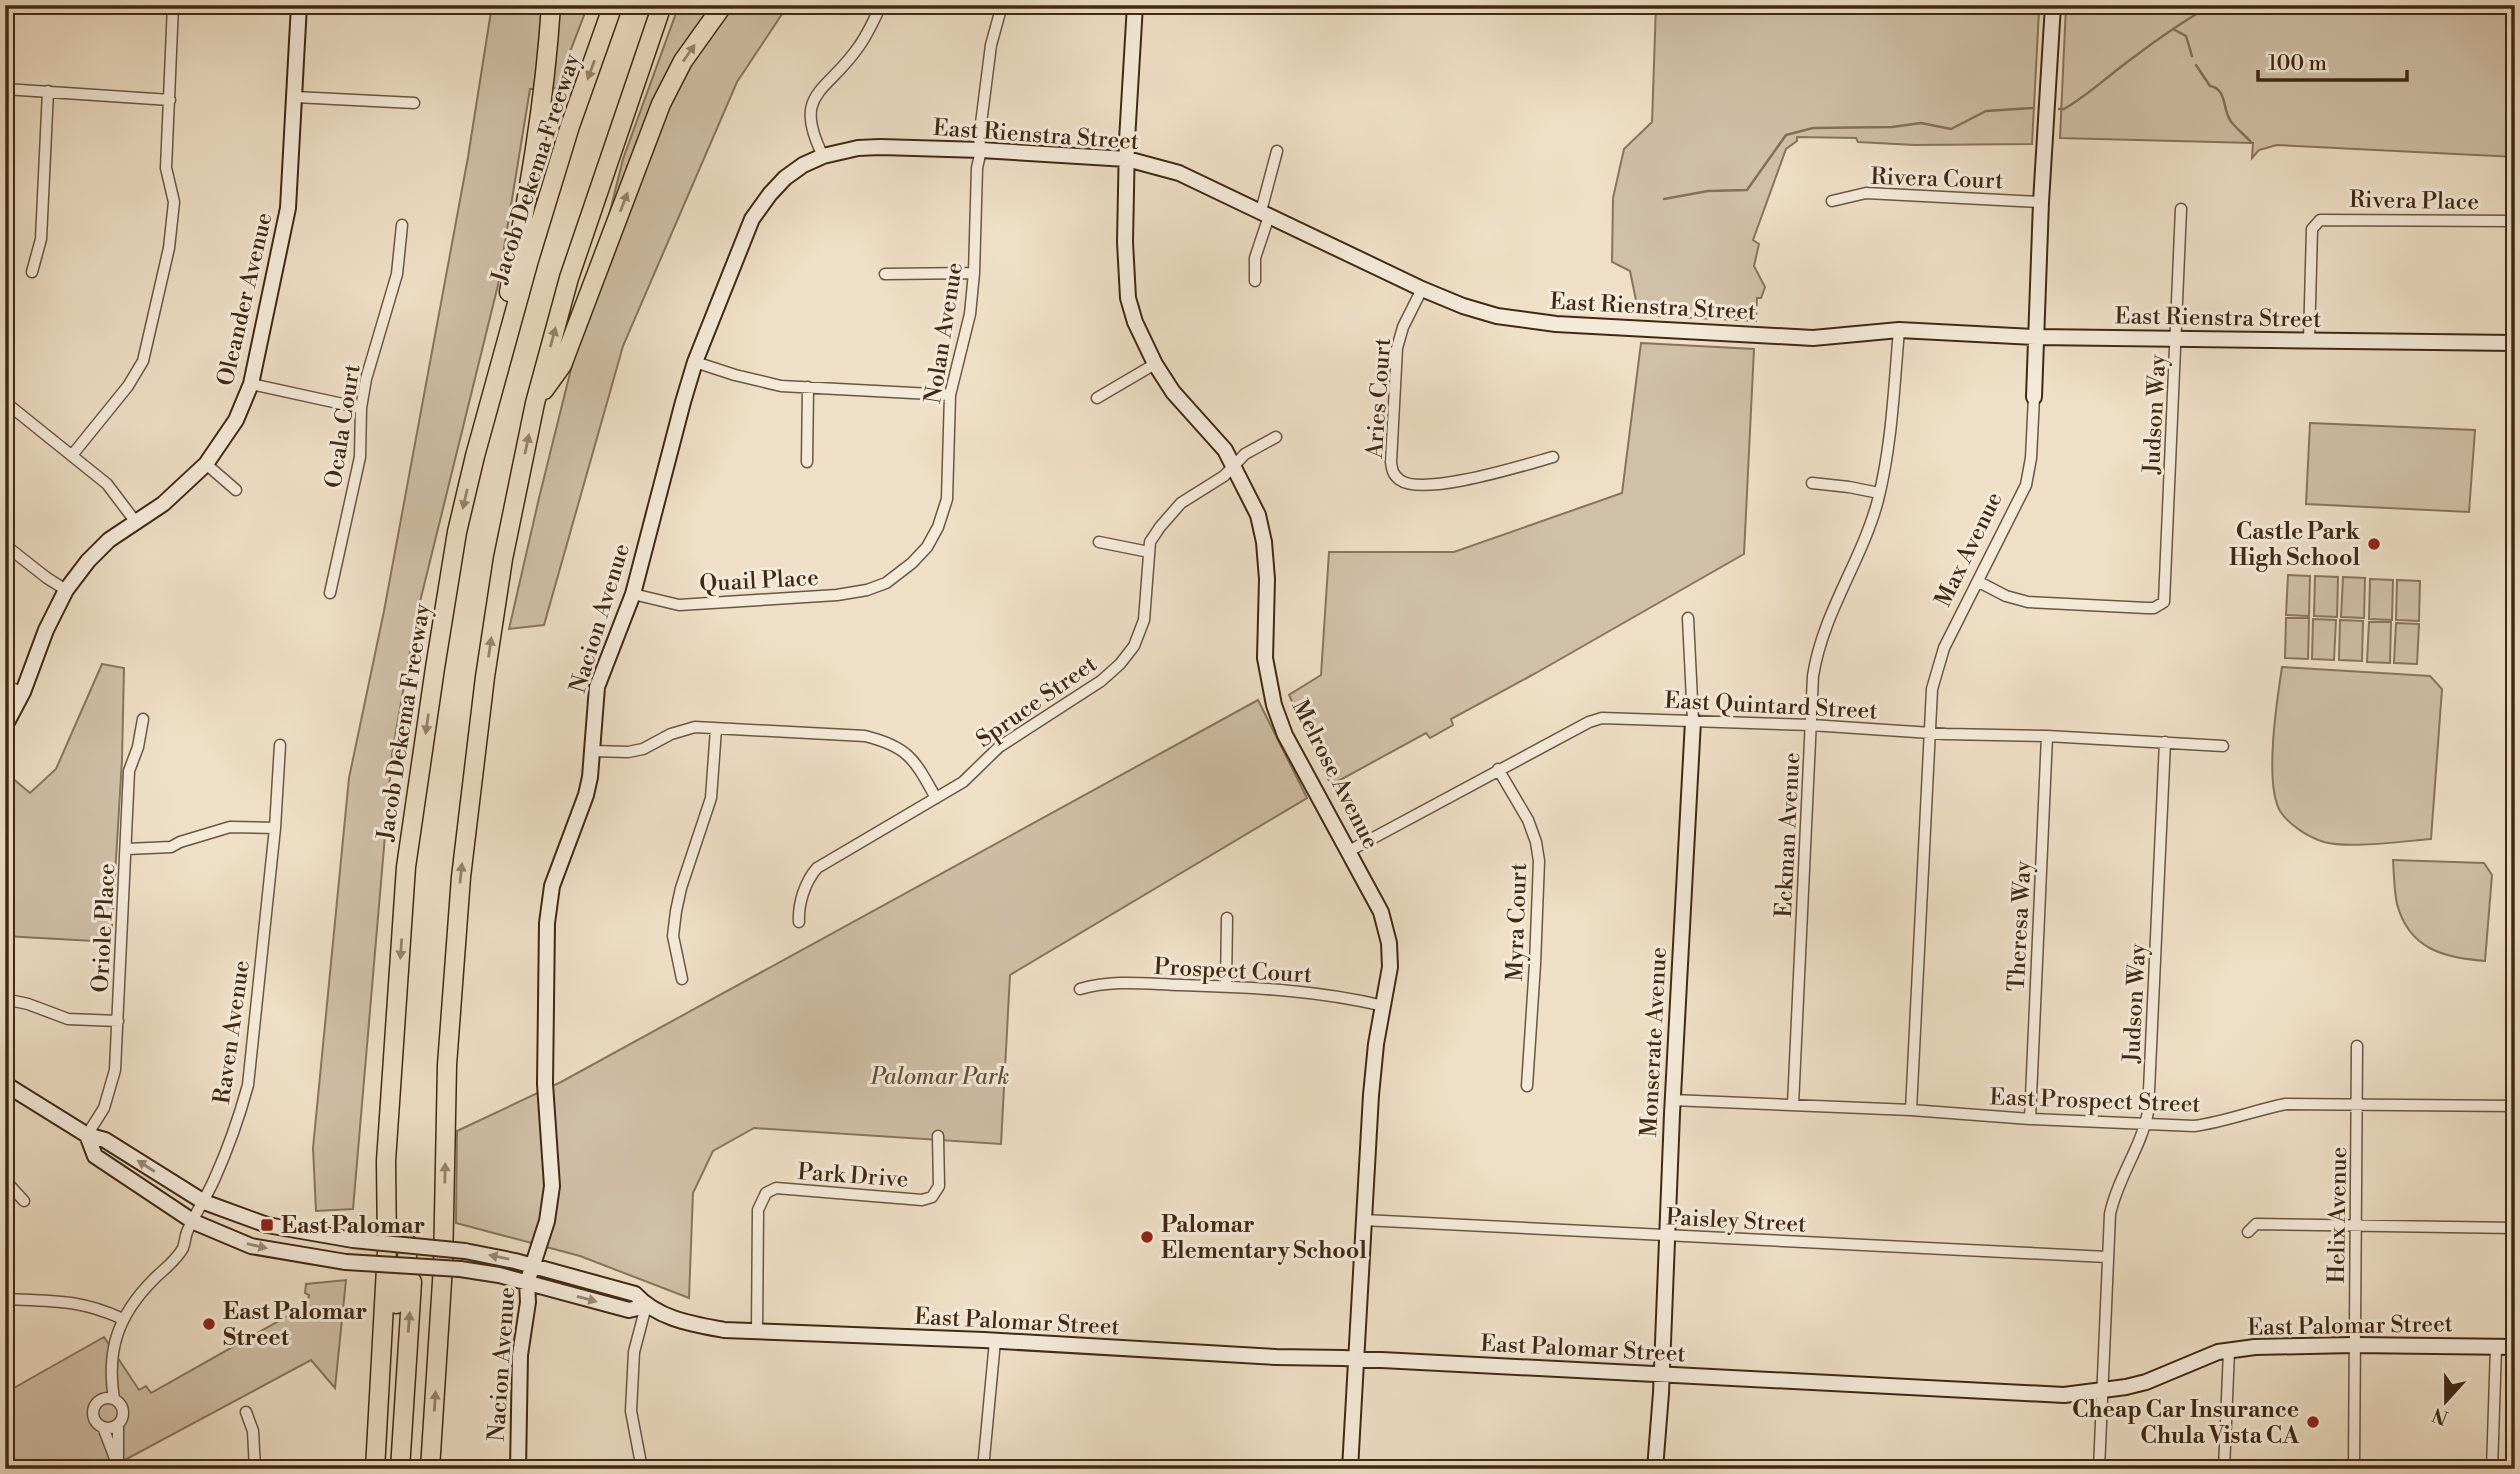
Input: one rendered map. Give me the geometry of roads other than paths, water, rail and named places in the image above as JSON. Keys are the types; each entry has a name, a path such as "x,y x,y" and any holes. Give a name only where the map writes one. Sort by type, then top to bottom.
{"highway":[{"path":"475,456 525,214 548,61 551,5"},
{"name":"Jacob Dekema Freeway","path":"375,1469 387,1250 386,1161 406,867 455,545 475,456 533,248 570,126 613,5"},
{"path":"430,1469 443,1266 447,1065 461,877 485,677 503,559 535,403 569,278 662,5"},
{"path":"535,403 562,365 661,104 683,61 723,5"},
{"path":"400,1469 396,1414 397,1282 406,1268 408,1244"},
{"path":"387,1469 396,1414"}],"street":[{"path":"73,454 128,386 143,361 172,231 174,202 166,168 173,5"},
{"name":"Oleander Avenue","path":"5,726 23,692 46,630 66,590 102,547 163,503 206,464 236,419 251,384 288,208 299,5"},
{"path":"823,156 810,124 813,98 857,49 881,5"},
{"name":"Nolan Avenue","path":"886,583 920,555 933,537 948,491 950,395 970,314 977,168 981,150 979,139 991,45 1002,5"},
{"name":"Melrose Avenue","path":"1135,5 1125,242 1128,298 1135,322 1155,364 1173,392 1225,450 1258,515 1264,542 1267,579 1265,658 1274,705 1285,735 1381,912 1386,928 1390,967 1373,1072 1354,1358 1350,1469"},
{"name":"Max Avenue","path":"1911,1110 1932,689 1944,648 2026,485 2031,458 2041,202 2053,5"},
{"path":"5,89 170,100"},
{"path":"32,272 41,239 48,91"},
{"path":"295,97 414,103"},
{"name":"East Rienstra Street","path":"823,156 858,148 880,147 1127,159 1179,173 1422,289 1464,306 1497,316 1556,324 1813,338 1899,330 2036,337 2515,343"},
{"path":"1255,281 1255,258 1277,151"},
{"name":"Nacion Avenue","path":"518,1469 520,1355 528,1302 527,1283 547,1221 552,1186 545,1084 547,923 558,866 586,795 593,751 597,687 633,594 695,362 752,219 785,178 803,165 823,156"},
{"name":"Rivera Court","path":"1832,201 1866,193 2041,202"},
{"name":"Judson Way","path":"1979,582 2006,596 2028,602 2154,608 2164,602 2182,209"},
{"name":"Rivera Place","path":"2309,341 2314,225 2325,219 2515,221"},
{"name":"Ocala Court","path":"330,593 360,457 360,408 366,376 397,274 402,225"},
{"path":"885,274 974,273"},
{"name":"Aries Court","path":"1422,289 1403,327 1397,348 1391,462 1393,472 1403,482 1430,486 1474,478 1553,457"},
{"name":"Eckman Avenue","path":"1793,1105 1813,676 1824,630 1866,535 1879,493 1892,429 1899,330"},
{"path":"695,362 735,376 781,386 950,395"},
{"path":"1097,398 1155,364"},
{"path":"251,384 360,408"},
{"path":"807,462 808,387"},
{"path":"5,401 107,484 135,521"},
{"name":"Spruce Street","path":"799,922 799,910 810,876 817,868 963,782 999,747 1101,681 1120,664 1134,646 1144,620 1150,542 1160,527 1181,503 1224,476 1245,454 1276,437"},
{"path":"206,464 236,489"},
{"path":"1812,483 1849,486 1879,493"},
{"path":"1100,542 1149,552"},
{"path":"5,545 66,590"},
{"name":"Quail Place","path":"633,594 679,605 837,595 867,590 886,583"},
{"name":"Monserate Avenue","path":"1655,1469 1693,721 1688,618"},
{"path":"5,686 23,692"},
{"name":"East Quintard Street","path":"1349,851 1498,769 1589,722 1602,718 1811,725 2223,746"},
{"name":"Oriole Place","path":"87,1135 104,1108 115,1070 129,771 138,747 143,719"},
{"path":"593,751 628,752 643,749 671,734 695,727 865,736 886,741 907,754 916,763 936,798"},
{"path":"682,979 673,936 676,911 711,798 716,729"},
{"name":"Theresa Way","path":"2030,1119 2047,736"},
{"name":"Judson Way","path":"2099,1469 2107,1257 2114,1194 2146,1125 2165,742"},
{"name":"Raven Avenue","path":"99,1402 110,1374 112,1356 123,1319 153,1279 172,1263 183,1248 187,1231 204,1202 236,1126 248,1085 281,745"},
{"name":"Myra Court","path":"1498,769 1528,820 1539,861 1527,1086"},
{"path":"127,849 171,847 230,827 275,828"},
{"path":"1226,986 1227,918"},
{"name":"Prospect Court","path":"1080,989 1103,982 1226,986 1306,991 1384,1006"},
{"path":"5,999 68,1018 118,1021"},
{"name":"Helix Avenue","path":"2354,1469 2357,1046"},
{"name":"East Palomar Street","path":"5,1084 87,1135 105,1140 204,1202 267,1225 353,1240 465,1251 533,1266 635,1294 646,1306 685,1323 724,1330 995,1341 1247,1356 1354,1358 2064,1395 2146,1382 2195,1359 2229,1351 2290,1345 2515,1348"},
{"name":"East Prospect Street","path":"1672,1100 2194,1126 2213,1124 2256,1110 2286,1104 2515,1106"},
{"name":"East Palomar Street","path":"87,1135 95,1156 155,1198 194,1222 251,1246 346,1262 406,1268 460,1269 499,1275 629,1310 646,1306"},
{"name":"Park Drive","path":"757,1331 758,1210 766,1193 776,1188 922,1200 932,1197 939,1186 938,1136"},
{"path":"5,1180 24,1201"},
{"name":"Paisley Street","path":"1363,1220 2107,1257"},
{"path":"2248,1232 2256,1224 2515,1228"},
{"path":"5,1299 76,1302 123,1319"},
{"path":"642,1469 631,1411 634,1352 646,1306"},
{"path":"983,1469 995,1341"},
{"path":"2492,1469 2496,1347"},
{"path":"2224,1469 2229,1351"},
{"name":"Raven Avenue","path":"110,1374 114,1399"},
{"path":"108,1398 114,1399 123,1409 122,1418 112,1427 103,1427 93,1415 99,1402 108,1398"},
{"path":"246,1412 253,1432 255,1469"},
{"path":"118,1424 118,1468"},
{"path":"103,1427 118,1468"}],"waterway":[{"path":"2059,109 2073,103 2163,36 2212,5"},
{"path":"2173,29 2186,36 2192,56"},
{"path":"2196,65 2210,86 2222,95 2232,123 2251,142"},
{"path":"1664,199 1708,191 1747,190 1786,135 1813,128 1892,127 1921,123 1951,129 1986,111 2032,108"}],"place":[{"name":"Castle Park High School","path":"2374,544"},
{"name":"East Palomar","path":"267,1225"},
{"name":"Palomar Elementary School","path":"1147,1237"},
{"name":"East Palomar Street","path":"209,1324"},
{"name":"Cheap Car Insurance Chula Vista CA","path":"2313,1422"}],"park label":[{"name":"Palomar Park","path":"940,1076"}]}
